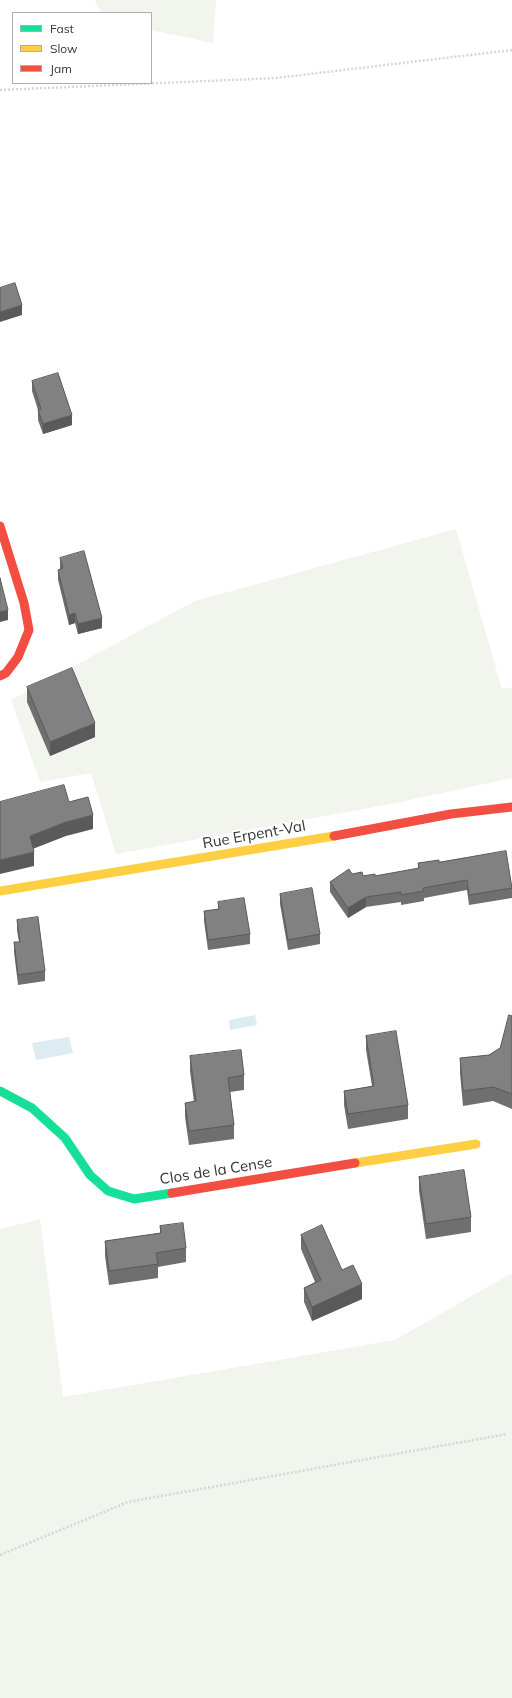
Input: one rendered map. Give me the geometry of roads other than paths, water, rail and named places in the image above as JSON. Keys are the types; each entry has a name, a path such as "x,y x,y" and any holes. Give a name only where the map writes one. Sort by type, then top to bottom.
{"street":[{"path":"0,526 24,603 29,630 18,657 6,673 0,676"},
{"name":"Rue Erpent-Val","path":"0,891 272,847 451,814 512,807"},
{"name":"Clos de la Cense","path":"0,1091 32,1108 65,1138 90,1175 108,1191 134,1198 476,1144"}]}
